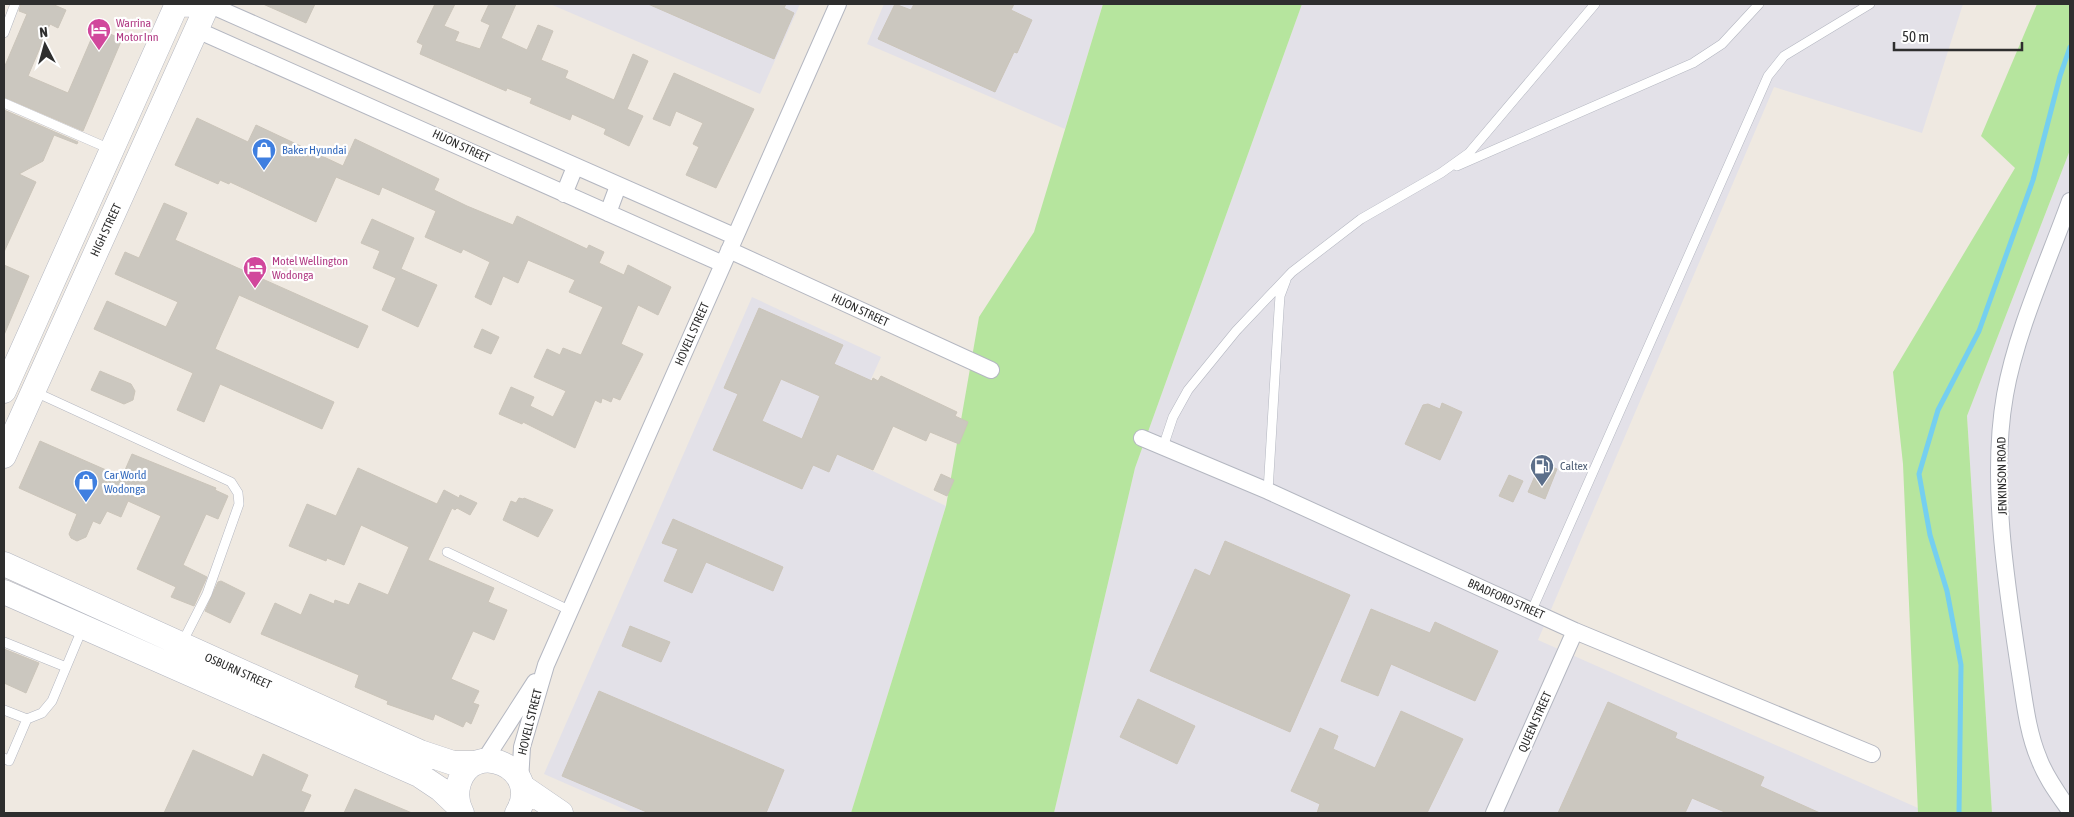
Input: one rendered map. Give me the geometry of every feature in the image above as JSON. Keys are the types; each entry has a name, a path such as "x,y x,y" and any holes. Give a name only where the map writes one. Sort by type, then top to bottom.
{"street":[{"path":"175,4 208,4"},
{"path":"175,4 197,30"},
{"path":"4,392 113,150 175,4"},
{"name":"HIGH STREET","path":"4,456 208,4"},
{"name":"HUON STREET","path":"208,4 618,186 729,250 991,370"},
{"name":"HOVELL STREET","path":"521,784 522,747 546,665 838,4"},
{"name":"HUON STREET","path":"197,30 421,128 608,213 729,250"},
{"path":"308,79 320,53"},
{"path":"421,128 431,102"},
{"path":"564,194 575,167"},
{"path":"608,213 618,186"},
{"name":"JENKINSON ROAD","path":"2070,201 2013,359 2000,433 2000,490 2009,602 2027,718 2039,760 2057,793 2070,811"},
{"name":"BRADFORD STREET","path":"1142,438 1268,491 1575,631 1872,754"},
{"name":"OSBURN STREET","path":"4,564 420,752 453,763 498,762 509,766 521,784"},
{"name":"OSBURN STREET","path":"4,592 419,775 440,789 461,811"},
{"path":"83,627 92,604"},
{"name":"QUEEN STREET","path":"1494,813 1575,631"},
{"name":"HOVELL STREET","path":"480,762 546,665"},
{"path":"461,811 457,795 460,781 468,768 480,762"},
{"path":"517,813 522,804 521,784"},
{"path":"521,784 561,813"}],"lane":[{"path":"4,33 15,4"},
{"path":"1441,173 1479,144 1596,4"},
{"path":"1163,447 1173,417 1188,390 1226,343 1292,272 1361,219 1441,173 1693,63 1722,44 1759,4"},
{"path":"1532,610 1768,76 1784,56 1870,4"},
{"path":"4,103 113,150"},
{"path":"1268,491 1280,296 1292,272"},
{"path":"33,391 231,482 236,488 238,504 207,594 181,645"},
{"path":"447,552 569,610"},
{"path":"4,758 9,761 27,720 42,713 52,701 83,627"},
{"path":"4,642 66,667"},
{"path":"4,710 27,720"}],"shaded area":[{"path":"550,4 800,4 760,94"},
{"path":"884,4 1103,4 1065,129 867,44"},
{"path":"1302,4 1963,4 1922,133 1774,87 1538,640 1918,808 1918,813 1054,813 1135,468"},
{"path":"2070,150 2070,813 1992,813 1967,416"},
{"path":"752,297 881,357 837,454 946,506 851,813 633,813 544,774"}],"green space":[{"path":"1103,4 1302,4 1135,468 1054,813 851,813 946,506 979,317 1034,232"},
{"path":"2037,4 2070,4 2070,150 1967,416 1992,813 1918,813 1903,464 1893,372 2015,168 1981,136"}],"building":[{"path":"21,4 52,4 66,10 58,28 50,24 28,76 68,93 96,28 122,39 83,131 4,97 4,68 27,14 19,11"},
{"path":"263,4 315,4 306,23"},
{"path":"435,4 455,4 444,26 459,32 455,41 480,49 490,25 481,21 489,4 516,4 501,38 527,50 538,25 553,31 541,60 568,71 565,78 614,100 633,54 648,61 627,109 643,116 629,146 604,134 606,129 572,114 570,120 530,103 532,98 507,88 506,91 420,54 423,45 417,42"},
{"path":"648,4 786,4 784,8 794,13 774,59"},
{"path":"895,4 911,10 914,4 1014,4 1011,10 1032,20 1017,53 1014,52 995,92 878,39"},
{"path":"674,73 754,109 716,188 686,175 699,147 693,144 703,123 676,111 670,126 653,119"},
{"path":"4,110 78,142 77,144 54,135 43,161 19,174 36,182 4,252"},
{"path":"197,118 248,142 256,125 343,166 355,139 439,179 434,190 467,206 513,225 517,216 587,249 589,245 604,252 599,263 624,275 628,265 671,287 658,315 638,305 621,344 643,354 620,400 613,397 611,402 602,398 601,403 595,400 575,448 523,422 522,424 499,414 511,387 534,397 530,406 553,417 566,391 534,377 547,349 560,355 563,348 581,355 603,307 569,292 575,280 528,260 518,283 503,276 491,305 475,297 490,262 463,249 461,253 425,237 436,211 382,187 379,195 336,177 316,222 230,182 229,184 220,180 218,184 175,165"},
{"path":"164,203 187,213 175,240 368,326 358,348 239,295 221,335 215,349 334,402 322,429 220,384 204,422 177,410 193,373 94,329 107,301 166,327 178,302 115,274 125,252 139,258"},
{"path":"372,219 414,238 401,269 437,285 418,327 382,310 396,278 373,268 380,251 361,243"},
{"path":"4,265 29,276 4,335"},
{"path":"759,308 843,345 834,364 872,381 873,378 878,381 881,376 957,412 955,416 968,422 959,444 930,432 926,441 893,426 873,470 837,454 829,472 813,465 802,489 713,450 738,394 724,388","holes":["781,379 820,396 802,439 762,421"]},
{"path":"482,329 499,337 491,354 474,347"},
{"path":"100,371 131,384 135,391 133,400 124,404 91,390"},
{"path":"1442,403 1462,412 1440,460 1405,444 1423,405 1428,404 1440,409"},
{"path":"40,441 122,477 132,454 216,488 215,490 228,496 218,519 206,514 183,565 207,577 194,606 171,597 176,587 137,569 161,516 128,501 121,517 107,511 100,524 93,521 86,537 77,541 71,538 69,534 77,514 19,488"},
{"path":"1541,462 1557,469 1545,499 1528,492"},
{"path":"358,468 437,504 444,490 459,498 460,495 477,503 470,515 457,508 455,510 452,508 428,560 494,588 488,602 507,610 494,640 473,631 451,679 479,691 473,703 479,705 471,724 466,721 463,727 435,714 433,720 387,704 388,701 355,687 359,675 261,634 275,603 301,615 310,594 334,604 335,600 349,605 359,583 388,595 409,547 361,525 344,565 327,558 326,561 289,546 307,504 336,516"},
{"path":"941,474 954,480 947,496 934,490"},
{"path":"1509,475 1523,481 1513,502 1499,496"},
{"path":"519,498 524,498 553,510 538,537 503,520 511,501 516,503"},
{"path":"673,519 783,567 773,591 706,562 692,593 664,581 678,549 662,543"},
{"path":"1225,541 1350,595 1290,732 1150,671 1195,569 1210,576"},
{"path":"221,581 245,593 230,623 205,611 218,582"},
{"path":"1371,609 1430,633 1435,622 1498,651 1475,701 1391,664 1378,696 1341,681"},
{"path":"630,626 670,642 661,662 622,646"},
{"path":"4,649 39,663 26,693 4,683"},
{"path":"599,691 784,770 766,813 649,813 562,776"},
{"path":"1138,699 1195,726 1177,764 1120,737"},
{"path":"1608,702 1677,733 1675,738 1764,777 1760,786 1820,813 1727,813 1692,798 1685,813 1558,813"},
{"path":"1401,711 1463,739 1427,813 1317,813 1320,804 1291,791 1320,728 1338,736 1333,749 1375,768"},
{"path":"193,750 253,777 263,754 308,775 301,791 311,795 303,813 164,813"},
{"path":"355,789 412,813 344,813"}],"waterway":[{"path":"1959,813 1961,665 1947,591 1930,535 1919,474 1938,410 1979,331 2033,180 2060,76 2070,47"}],"place":[{"name":"Warrina Motor Inn","path":"99,51"},
{"name":"Baker Hyundai","path":"264,171"},
{"name":"Motel Wellington Wodonga","path":"255,289"},
{"name":"Caltex","path":"1542,487"},
{"name":"Car World Wodonga","path":"86,503"}]}
